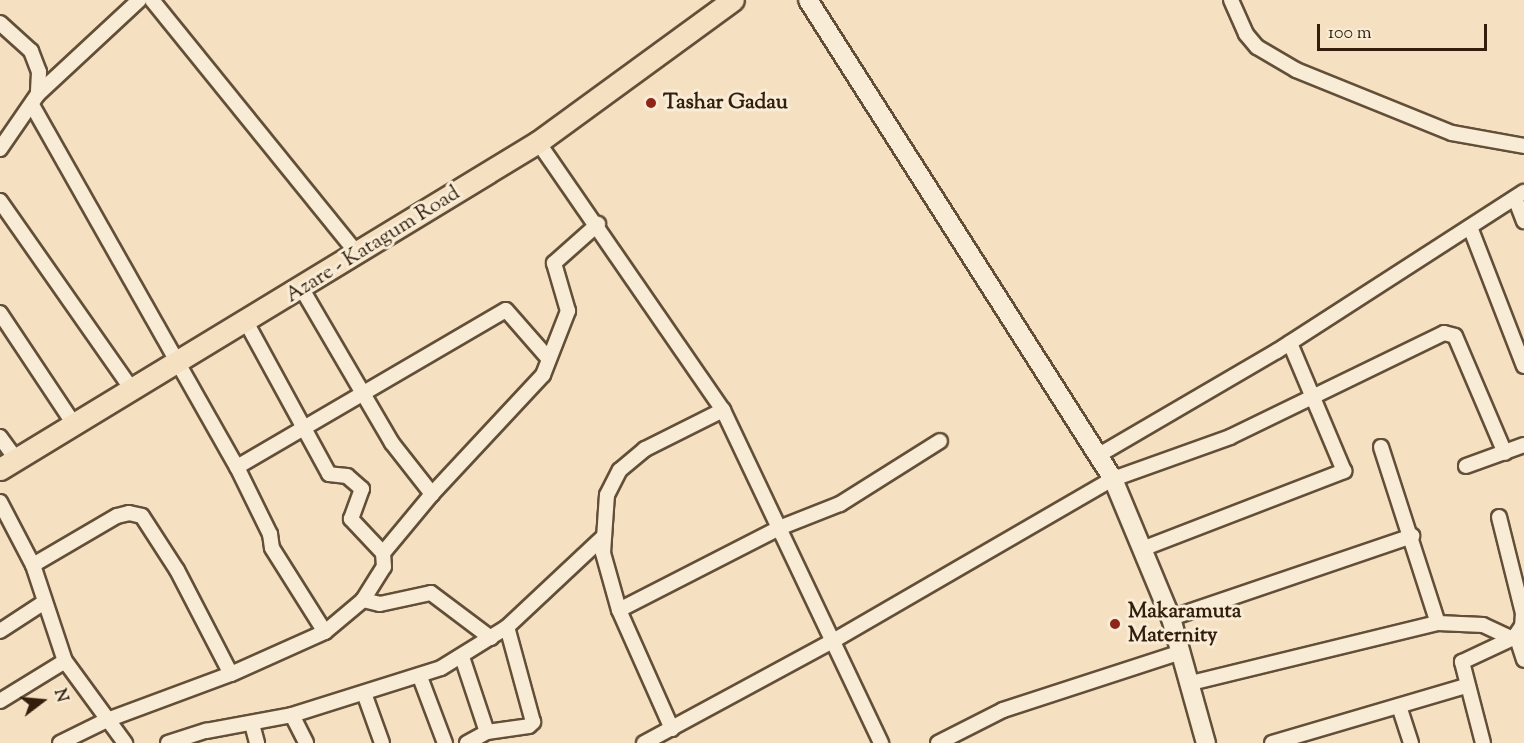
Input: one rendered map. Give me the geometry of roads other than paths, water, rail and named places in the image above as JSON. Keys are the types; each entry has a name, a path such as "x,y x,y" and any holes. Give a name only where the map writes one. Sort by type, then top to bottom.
{"main road":[{"name":"Azare - Katagum Road","path":"8,464 130,387 302,289 538,142 733,0"}],"street":[{"path":"0,149 35,99 50,82 139,0"},
{"path":"152,0 358,254"},
{"path":"808,0 1113,479 1171,618 1206,743"},
{"path":"1231,0 1246,34 1257,47 1296,69 1452,133 1524,146"},
{"path":"0,23 31,51 39,72 50,82"},
{"path":"39,72 35,99 237,467 270,534 272,548 325,632"},
{"path":"538,142 598,224 723,410 881,743"},
{"path":"1099,455 1290,343 1520,195 1524,221"},
{"path":"0,201 130,387"},
{"path":"383,553 432,494 543,375 547,357 568,311 554,262 598,224"},
{"path":"1470,227 1524,366"},
{"path":"302,289 392,443 432,494"},
{"path":"237,467 506,310 547,357"},
{"path":"0,313 73,423"},
{"path":"60,743 107,720 231,674 325,632 363,600 384,567 383,553 351,519 362,489 347,476 329,474 245,321"},
{"path":"644,743 660,739 672,729 833,641 1113,479 1230,437 1450,333 1505,453"},
{"path":"1142,549 1344,471 1290,343"},
{"path":"672,729 619,610 603,553 602,538 607,495 620,470 645,449 723,410"},
{"path":"0,437 8,464"},
{"path":"619,610 779,528 840,504 940,441"},
{"path":"1466,466 1524,445"},
{"path":"1381,447 1412,536 1438,623"},
{"path":"0,502 33,565 43,603 65,661 125,743"},
{"path":"33,565 117,516 129,513 142,516 177,570 231,674"},
{"path":"1483,743 1466,686 1464,660 1516,635 1522,626 1523,613 1500,517"},
{"path":"1171,618 1412,536"},
{"path":"168,743 207,737 292,715 420,677 462,657 507,627 602,538"},
{"path":"363,600 380,604 431,593 491,638"},
{"path":"0,631 43,603"},
{"path":"1191,683 1438,623 1483,625 1516,635"},
{"path":"467,743 487,732 533,722 507,627"},
{"path":"1516,635 1524,660"},
{"path":"938,743 1003,710 1181,652"},
{"path":"462,657 487,732"},
{"path":"0,701 65,661"},
{"path":"420,677 445,743"},
{"path":"1282,742 1466,686"},
{"path":"364,693 382,743"},
{"path":"1399,706 1411,743"},
{"path":"292,715 306,743"},
{"path":"252,724 257,743"}],"place":[{"name":"Tashar Gadau","path":"651,103"},
{"name":"Makaramuta Maternity","path":"1115,624"}]}
